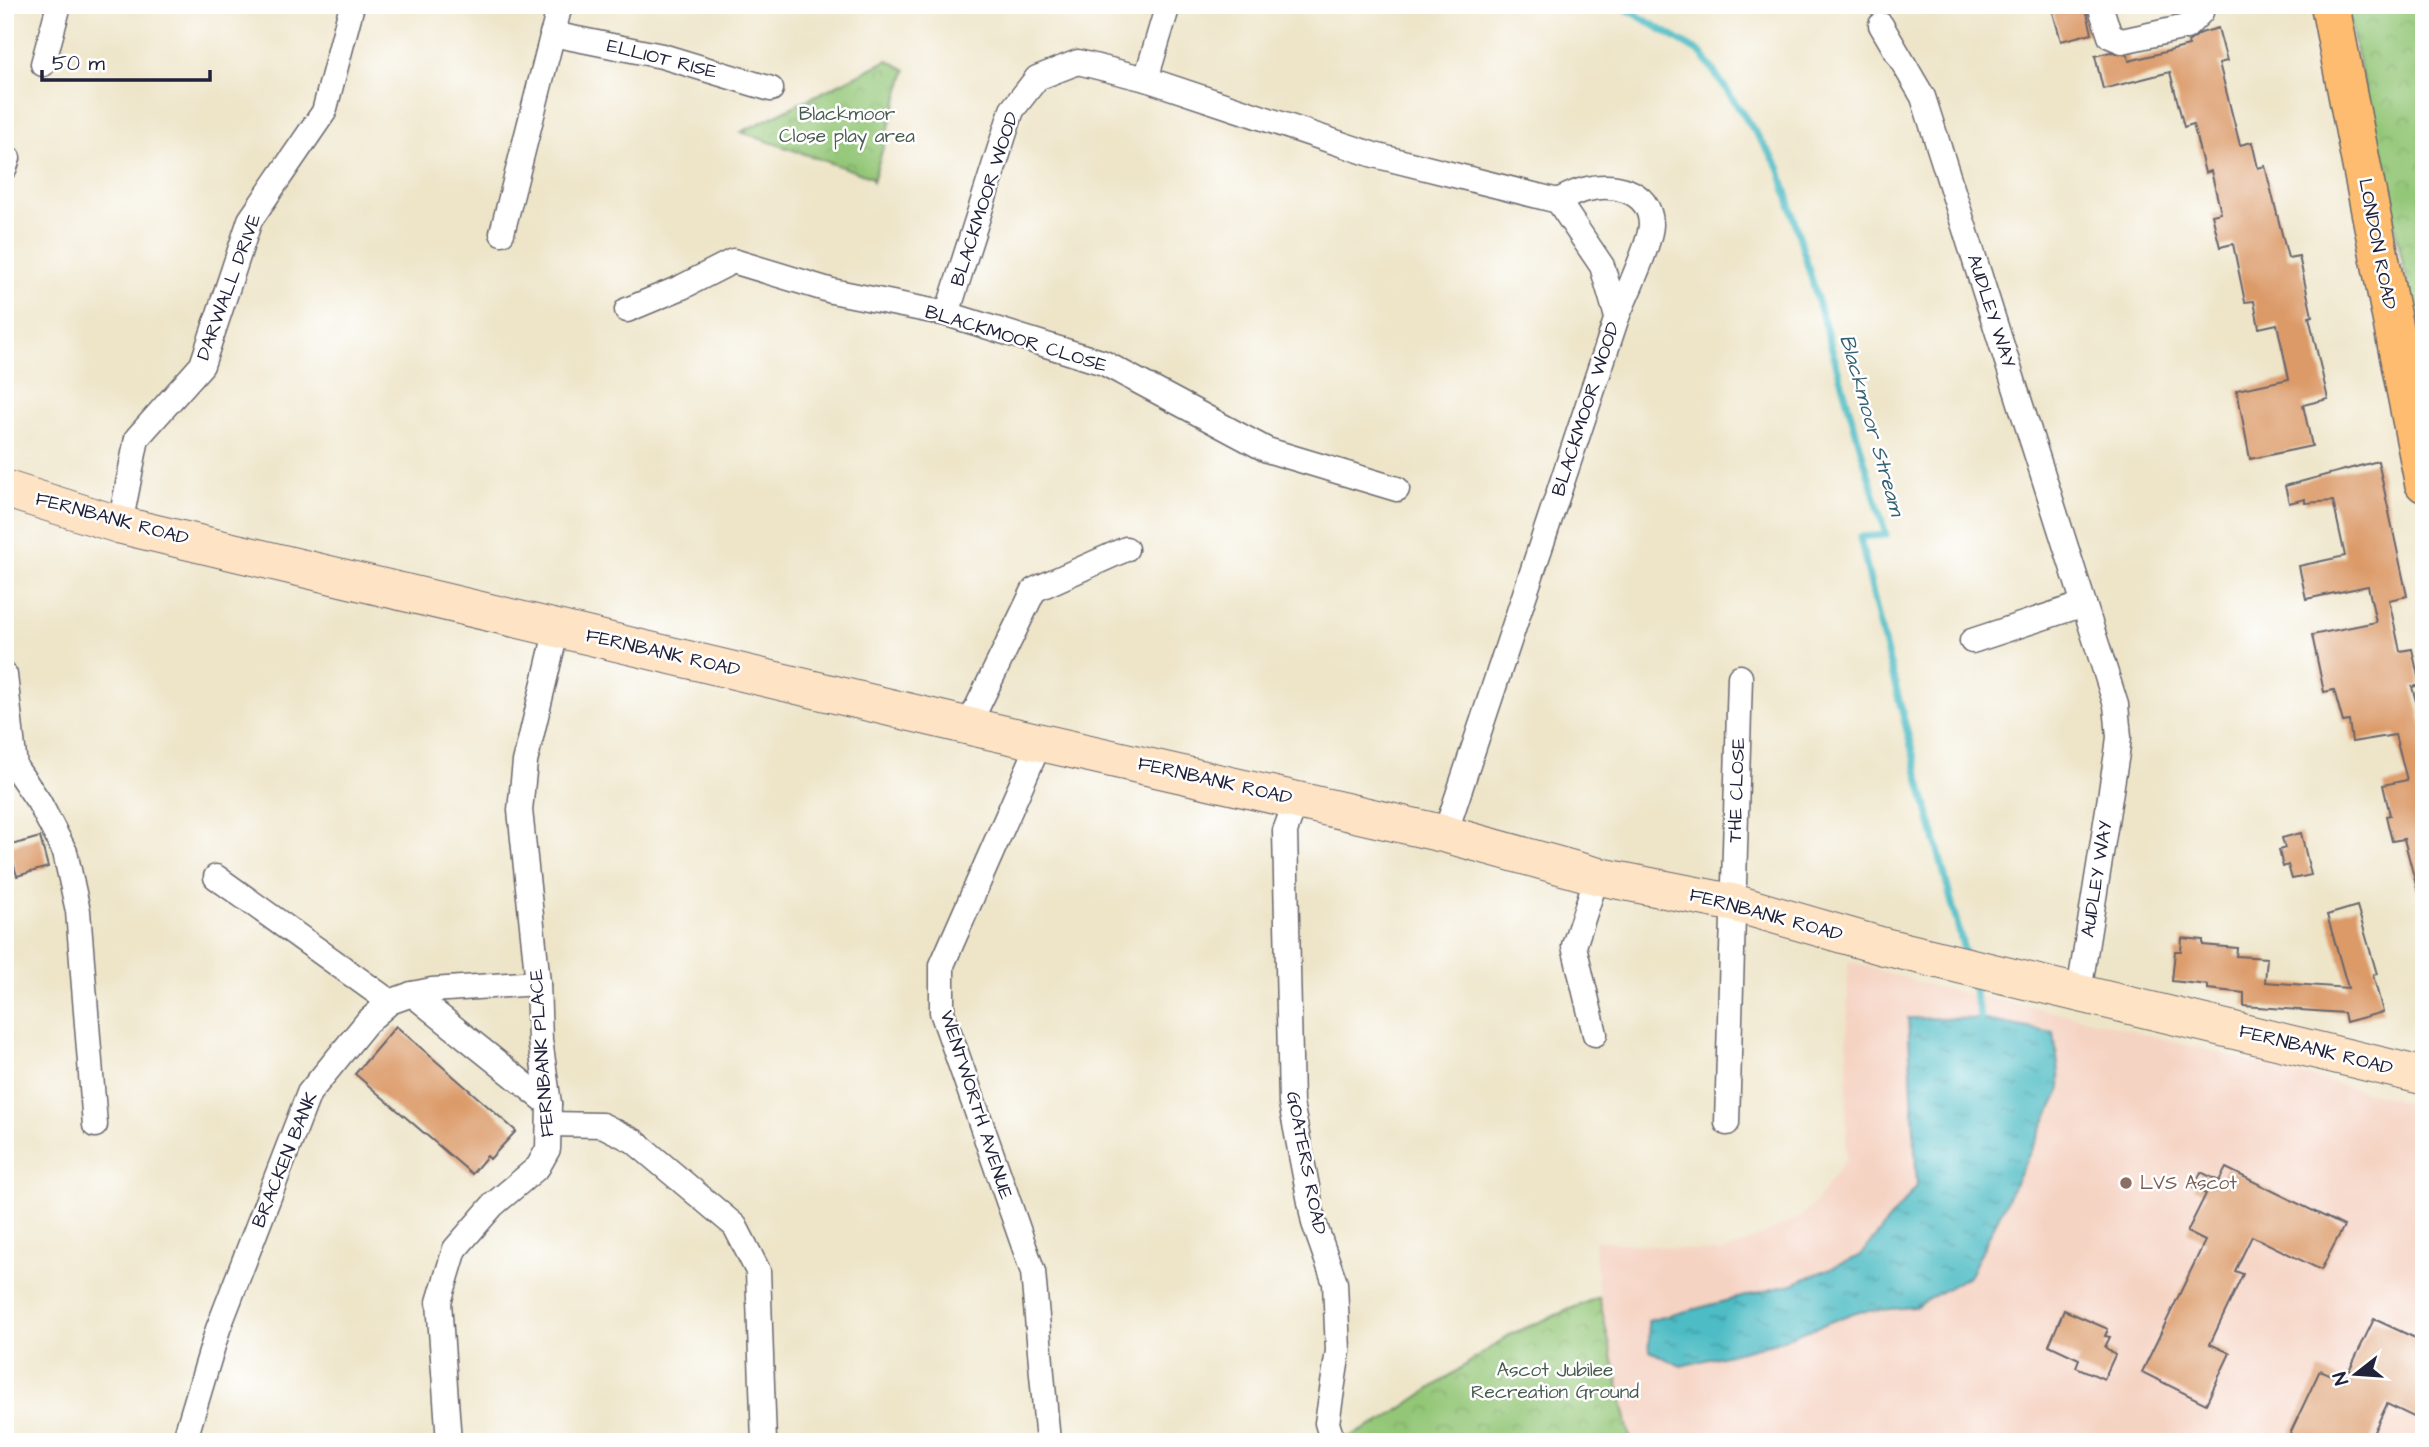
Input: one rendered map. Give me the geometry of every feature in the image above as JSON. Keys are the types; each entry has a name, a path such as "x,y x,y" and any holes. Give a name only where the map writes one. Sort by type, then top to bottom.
{"main road":[{"name":"LONDON ROAD","path":"2330,5 2424,483"}],"street":[{"path":"43,64 60,5"},
{"name":"DARWALL DRIVE","path":"120,525 137,438 202,365 250,219 324,112 352,5"},
{"path":"502,233 560,5"},
{"path":"1146,79 1168,5"},
{"path":"2101,5 2110,36 2122,41 2186,27 2201,12 2200,5"},
{"name":"AUDLEY WAY","path":"1881,25 1923,97 2116,705 2119,737 2079,992"},
{"name":"ELLIOT RISE","path":"552,34 662,56 771,89"},
{"name":"BLACKMOOR WOOD","path":"947,314 1012,110 1037,78 1078,62 1146,79 1374,155 1558,201 1602,267 1617,317 1445,834"},
{"path":"1558,201 1583,190 1607,186 1637,195 1648,208 1651,224 1648,239 1617,317"},
{"name":"BLACKMOOR CLOSE","path":"627,310 682,287 733,261 832,291 947,314 1104,363 1267,450 1397,489"},
{"name":"FERNBANK ROAD","path":"5,489 120,525 968,726 1445,834 1597,876 1734,903 1882,946 2424,1076"},
{"path":"968,726 1034,590 1126,549"},
{"path":"1972,641 2084,604"},
{"name":"FERNBANK PLACE","path":"449,1442 439,1302 455,1249 493,1205 538,1167 548,1149 549,1114 520,810 525,762 557,628"},
{"path":"5,675 15,767 40,802 65,852 78,911 94,1125"},
{"name":"THE CLOSE","path":"1727,1123 1740,677"},
{"name":"WENTWORTH AVENUE","path":"1040,742 942,965 942,1012 1033,1272 1048,1442"},
{"name":"GOATERS ROAD","path":"1297,799 1285,831 1291,1103 1314,1223 1335,1283 1338,1351 1327,1423 1333,1442"},
{"path":"1595,1034 1574,946 1597,876"},
{"path":"216,877 401,998 549,1114 602,1125 634,1140 735,1226 758,1271 764,1442"},
{"path":"401,998 432,990 538,983"},
{"name":"BRACKEN BANK","path":"184,1442 218,1329 309,1093 368,1022 401,998"}],"shaded area":[{"name":"LVS Ascot","path":"1848,961 1935,987 2088,1019 2424,1107 2424,1442 1631,1442 1599,1297 1594,1240 1722,1253 1799,1218 1815,1203 1846,1159"}],"green space":[{"path":"2346,5 2424,5 2424,359"},
{"name":"Blackmoor Close play area","path":"888,60 906,70 873,181 871,177 741,132"},
{"name":"Ascot Jubilee Recreation Ground","path":"1599,1297 1631,1442 1339,1442 1386,1419 1511,1334"}],"water":[{"path":"1908,1018 1981,1019 2054,1033 2061,1089 1970,1275 1915,1307 1856,1312 1774,1343 1681,1366 1650,1351 1648,1321 1792,1284 1860,1256 1917,1186"}],"building":[{"path":"2064,5 2085,5 2092,33 2061,41 2052,9"},
{"path":"2218,28 2227,61 2219,63 2240,145 2252,142 2258,168 2265,166 2288,258 2299,256 2312,316 2309,317 2328,399 2303,405 2312,446 2250,459 2237,390 2289,379 2277,324 2259,328 2254,301 2245,302 2233,244 2220,247 2212,215 2221,213 2211,171 2205,173 2193,124 2184,127 2170,72 2103,89 2095,56 2110,52 2128,55 2129,61 2189,46 2188,42 2201,33"},
{"path":"2378,461 2407,596 2389,600 2400,651 2412,649 2420,685 2412,687 2424,730 2424,891 2418,892 2404,839 2392,841 2386,816 2390,815 2383,785 2407,780 2395,735 2352,742 2349,721 2343,722 2334,690 2324,692 2312,635 2376,622 2368,586 2306,599 2299,566 2345,556 2333,501 2305,503 2305,499 2289,503 2285,486"},
{"path":"2301,833 2311,875 2292,879 2288,865 2283,867 2279,850 2285,848 2282,838"},
{"path":"40,837 48,867 17,876 8,846"},
{"path":"2357,906 2377,974 2373,975 2383,1012 2346,1022 2344,1013 2244,1006 2244,993 2172,981 2175,951 2181,951 2182,938 2203,940 2203,945 2237,948 2236,956 2267,958 2265,982 2348,988 2327,915"},
{"path":"396,1026 516,1131 490,1159 487,1156 472,1174 355,1074"},
{"path":"2226,1168 2344,1226 2321,1270 2252,1236 2235,1271 2243,1274 2210,1344 2230,1353 2206,1404 2142,1372 2205,1241 2187,1232 2206,1194 2193,1188 2201,1172 2219,1181"},
{"path":"2064,1310 2108,1329 2105,1336 2110,1337 2105,1347 2115,1355 2104,1379 2076,1367 2079,1359 2049,1345"},
{"path":"2374,1319 2424,1342 2424,1422 2387,1404 2369,1442 2286,1442 2320,1370 2344,1381"}],"waterway":[{"name":"Blackmoor Stream","path":"1620,5 1702,54 1779,167 1886,535 1860,537 1883,638 1965,954"},
{"name":"Blackmoor Stream","path":"1971,979 1981,1019"}],"place":[{"name":"LVS Ascot","path":"2126,1183"}]}
